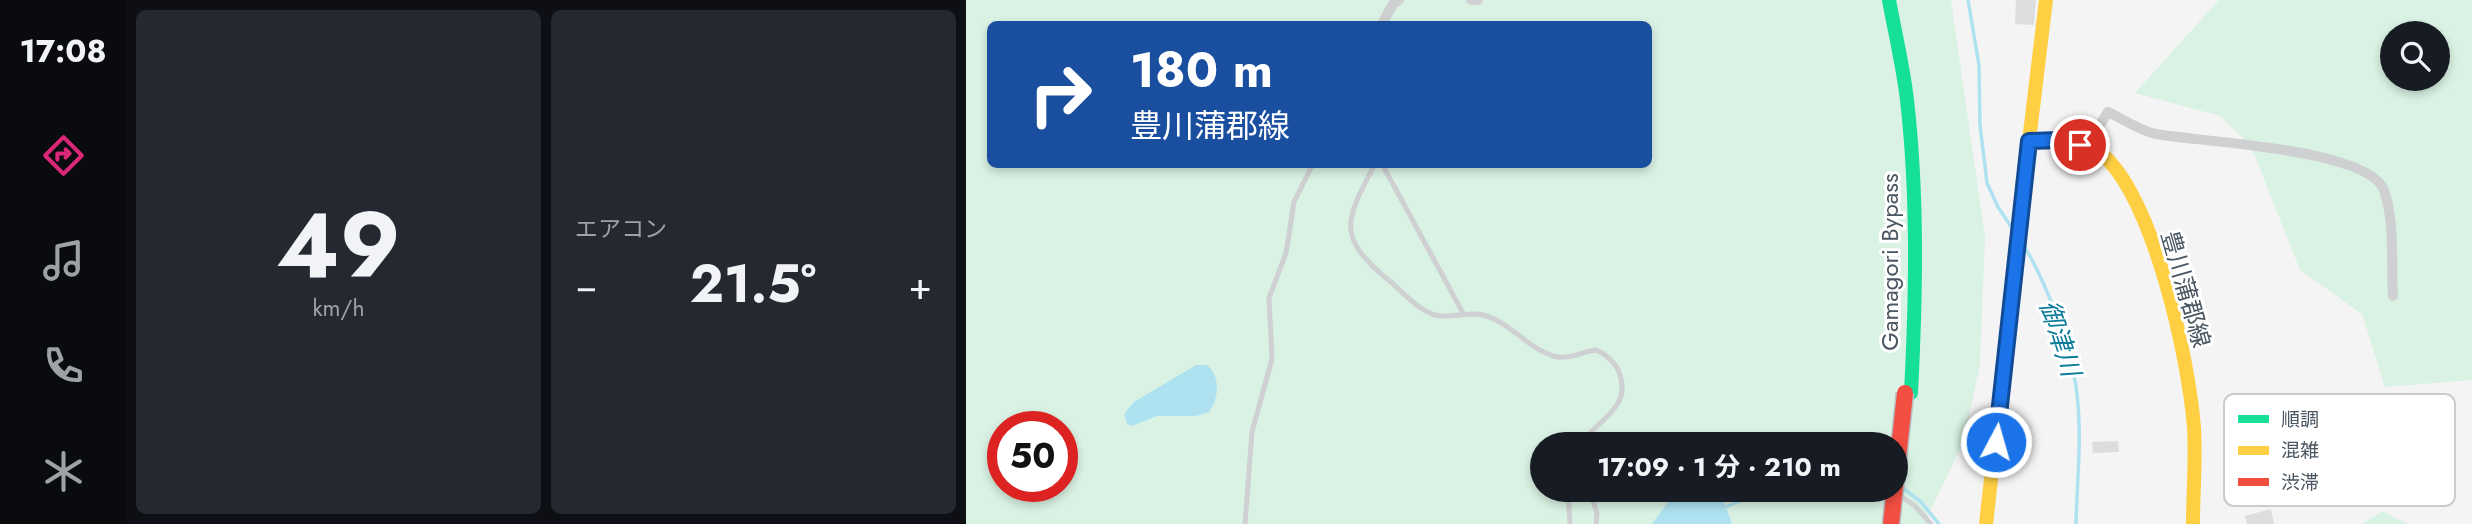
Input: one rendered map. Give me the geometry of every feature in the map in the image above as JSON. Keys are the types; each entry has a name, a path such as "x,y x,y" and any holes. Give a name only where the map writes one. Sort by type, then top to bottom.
{"main road":[{"path":"1884,0 1903,133 1907,195 1908,393 1891,524"},
{"name":"Gamagori Bypass","path":"1889,0 1907,99 1914,203 1915,309 1898,524"},
{"path":"1986,524 2046,0"},
{"name":"豊川蒲郡線","path":"2029,141 2058,140 2087,146 2111,161 2130,188 2157,260 2192,407 2193,524"}],"street":[{"path":"1471,0 1478,0"},
{"path":"1384,21 1395,1"},
{"path":"2087,146 2108,112 2152,134 2277,148 2341,162 2378,181 2383,188 2390,227 2393,296"}],"lane":[{"path":"1245,524 1252,432 1272,359 1267,306 1286,253 1294,202 1311,168"},
{"path":"1373,168 1356,202 1352,244 1373,267 1427,311 1437,316 1463,313 1488,316 1522,340 1553,355 1570,357 1595,350 1608,357 1620,374 1623,395 1620,404 1592,432"},
{"path":"1384,168 1463,313"},
{"path":"1908,501 1931,524"},
{"path":"1569,502 1570,524"},
{"path":"1594,502 1598,514 1596,524"}],"green space":[{"path":"966,0 1951,0 1985,237 1980,364 1964,441 1926,520 1927,524 966,524"},
{"path":"2219,0 2472,0 2472,380 2385,387 2362,314 2300,270 2251,146 2220,116 2135,93"},
{"path":"2382,511 2408,524 2362,524"}],"water":[{"path":"1196,365 1207,365 1215,375 1217,388 1209,412 1196,416 1157,416 1132,426 1127,424 1124,414 1134,402"},
{"path":"1668,502 1724,502 1732,524 1652,524"}],"building":[{"path":"2016,0 2036,0 2034,25 2015,24"},
{"path":"2118,441 2119,452 2093,453 2092,442"},
{"path":"2271,509 2274,524 2247,524 2245,516"}],"waterway":[{"name":"御津川","path":"1968,0 1979,65 1980,125 1987,183 1998,207 2014,231"},
{"name":"御津川","path":"2022,243 2049,296 2064,337 2074,377 2079,427 2076,524"},
{"path":"1908,492 1921,502 1939,524"},
{"path":"1722,509 1737,502"}],"traffic: fast":[{"path":"1889,0 1911,136 1915,283 1911,393"}],"traffic: slow":[{"path":"2046,0 2029,141 2067,141 2094,148 2120,175 2137,205 2166,282 2185,363 2194,428 2193,524"},
{"path":"1986,524 2029,141"}],"traffic: jam":[{"path":"1891,524 1905,393"}],"route":[{"path":"1996,442 2029,141 2058,140 2080,145"}]}
